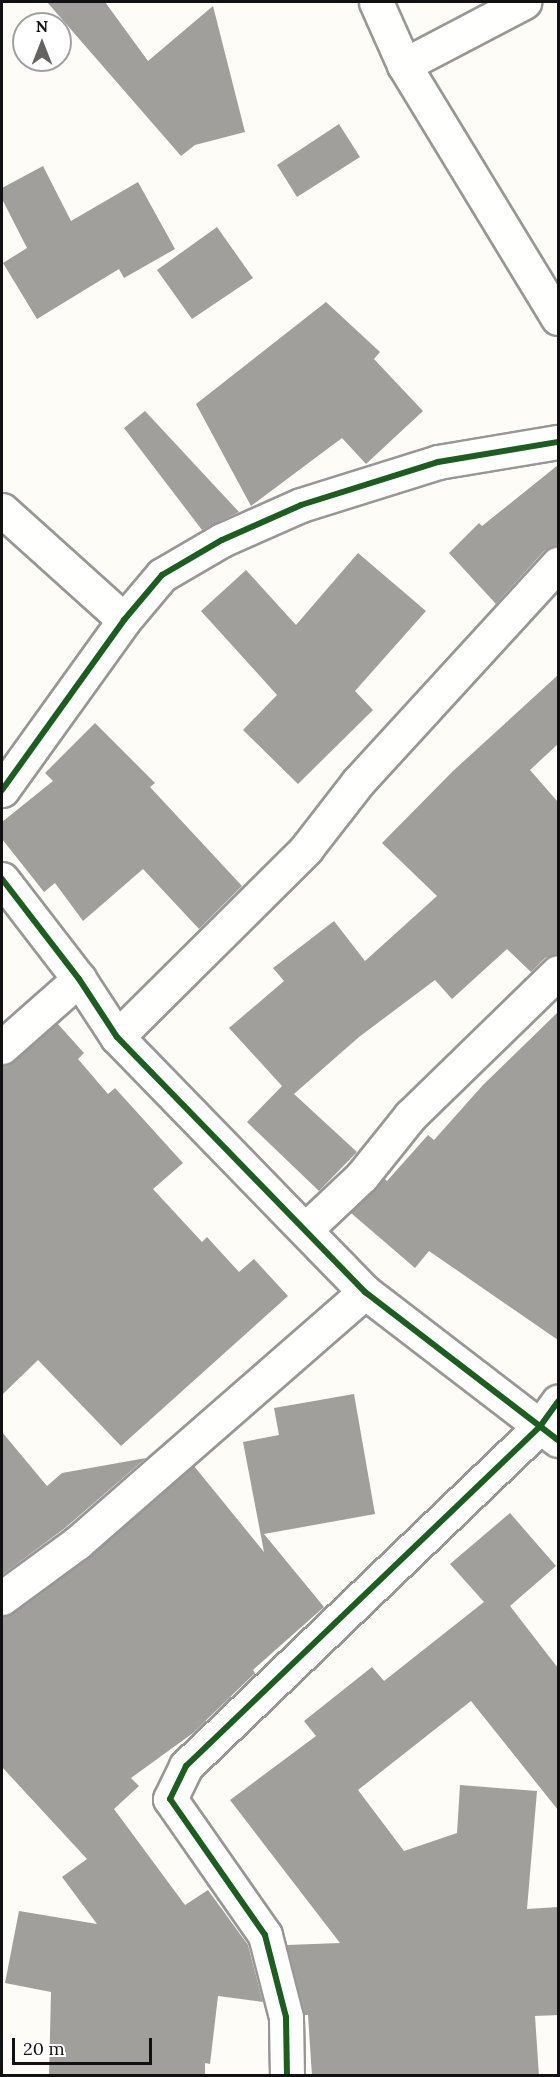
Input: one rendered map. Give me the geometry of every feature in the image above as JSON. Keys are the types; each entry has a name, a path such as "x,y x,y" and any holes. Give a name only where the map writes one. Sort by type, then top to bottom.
{"street":[{"path":"376,2 404,65 558,318"},
{"path":"404,65 524,2"},
{"path":"2,790 124,620 162,575 222,540 300,505 438,462 558,442"},
{"path":"2,510 124,620"},
{"path":"117,1037 306,849 358,782 558,564"},
{"path":"2,879 79,979 117,1037 365,1292 553,1423 186,1766 170,1799 265,1935 286,2017 287,2076"},
{"path":"306,1229 362,1176 410,1116 558,972"},
{"path":"2,1047 79,979"},
{"path":"2,1598 77,1543 365,1292"}],"building":[{"path":"47,2 105,2 148,61 213,6 245,132 195,145 181,156 72,31 72,12 56,12"},
{"path":"339,124 360,157 297,197 277,165"},
{"path":"43,166 71,221 138,182 175,249 124,278 119,269 37,319 3,263 27,248 2,199 2,188"},
{"path":"217,227 253,278 192,319 157,270"},
{"path":"326,302 380,352 374,359 423,411 366,464 342,438 251,506 196,404"},
{"path":"145,411 239,512 202,530 124,428"},
{"path":"558,465 558,546 544,551 496,604 449,553 479,523 482,526"},
{"path":"358,553 426,611 355,691 373,710 298,784 243,730 277,695 201,611 246,570 296,625"},
{"path":"558,675 558,744 530,770 558,802 558,954 545,958 531,972 507,949 452,999 435,980 359,1037 294,1094 357,1152 319,1191 247,1122 282,1086 229,1028 284,981 273,968 334,921 365,961 437,896 382,843 453,771"},
{"path":"95,723 155,783 150,787 242,886 199,929 143,869 83,921 55,883 44,892 2,839 2,822 53,781 45,773"},
{"path":"558,1012 558,1340 429,1251 415,1268 351,1213 384,1178 387,1181 428,1135 434,1140 483,1085"},
{"path":"57,1023 84,1053 78,1059 108,1094 115,1088 183,1163 153,1189 202,1242 207,1237 239,1272 254,1259 288,1296 121,1446 38,1360 2,1395 2,1065 14,1061"},
{"path":"354,1394 375,1514 264,1534 324,1607 253,1670 255,1673 193,1733 131,1778 139,1786 114,1809 185,1905 208,1890 248,1945 263,2002 218,1996 210,2064 205,2063 205,2076 49,2076 51,1992 5,1983 19,1911 97,1924 62,1877 87,1859 2,1767 2,1616 13,1613 88,1558 194,1466 264,1552 243,1442 279,1435 274,1408"},
{"path":"2,1432 47,1486 62,1473 146,1458 65,1528 2,1575"},
{"path":"510,1513 556,1566 510,1606 558,1668 558,1810 471,1701 358,1790 404,1851 457,1833 460,1785 537,1791 527,1909 558,1907 558,2015 535,2016 539,2076 312,2076 308,2015 305,2015 287,1945 340,1943 230,1800 316,1736 304,1721 372,1667 384,1681 484,1602 450,1564"}],"cycle path":[{"path":"2,790 124,620 162,575 222,540 301,505 438,462 558,442"},
{"path":"2,879 79,979 117,1037 365,1292 558,1440"},
{"path":"287,2076 286,2017 265,1935 170,1799 186,1766 541,1425 558,1402"}]}
